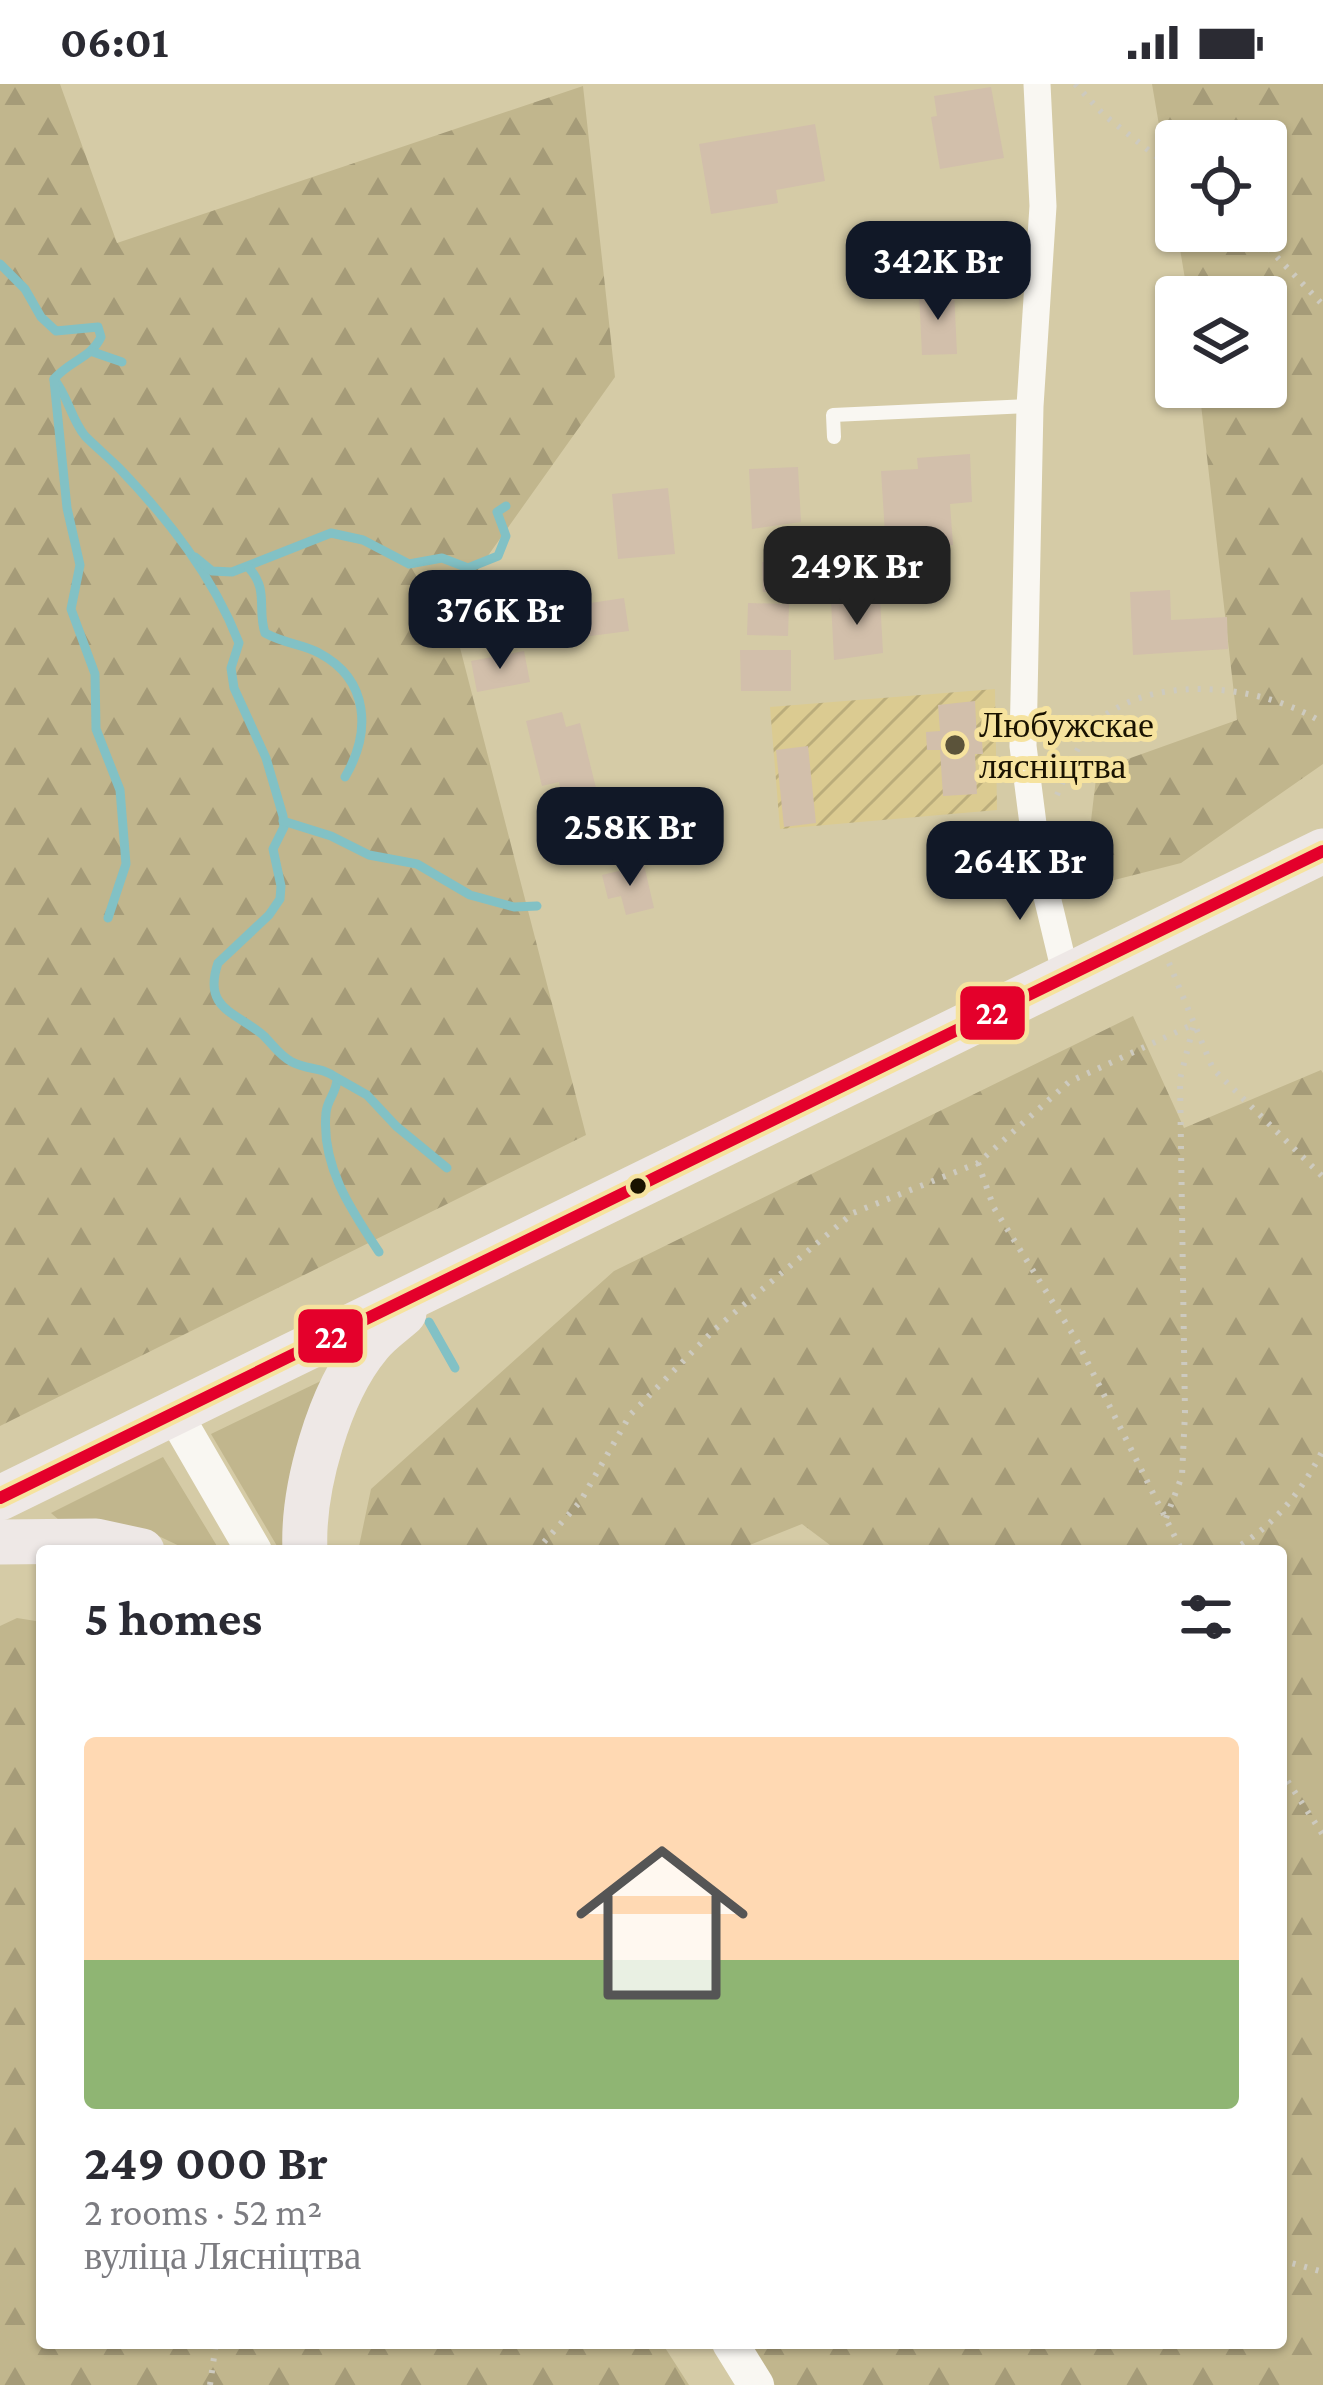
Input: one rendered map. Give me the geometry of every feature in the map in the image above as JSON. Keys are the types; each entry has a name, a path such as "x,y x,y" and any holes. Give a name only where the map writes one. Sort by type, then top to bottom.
{"main road":[{"path":"0,1498 1323,851"},
{"path":"306,1545 316,1463 342,1389 369,1344 437,1285"},
{"path":"0,1542 114,1545"}],"street":[{"path":"1037,84 1042,206 1021,693 1036,855 1066,976"},
{"path":"174,1413 251,1545"},
{"path":"734,2349 756,2385"}],"lane":[{"path":"834,437 833,415 1030,406"}],"path":[{"path":"1075,84 1104,115 1155,155"},
{"path":"1272,252 1323,305"},
{"path":"1036,855 1079,750 1100,718 1134,700 1215,686 1295,706 1323,723"},
{"path":"1157,932 1213,1069 1323,1177"},
{"path":"541,1545 580,1502 630,1415 715,1329 853,1214 977,1163 1069,1082 1195,1024"},
{"path":"1166,1518 1182,1476 1180,1079 1195,1024"},
{"path":"977,1163 994,1208 1077,1341 1179,1545"},
{"path":"1242,1545 1298,1496 1323,1450"},
{"path":"1287,1780 1323,1835"},
{"path":"1287,2262 1323,2272"},
{"path":"210,2385 215,2349"}],"shaded area":[{"name":"Любужскае лясніцтва","path":"995,689 997,810 780,829 770,707"}],"green space":[{"path":"0,84 60,84 117,243 583,86 615,377 450,609 586,1135 0,1426"},
{"path":"1152,84 1323,84 1323,764 1181,863 1083,888 1097,770 1237,720 1201,408 1287,408 1287,276 1184,276 1180,252 1287,252 1287,120 1158,120"},
{"path":"1133,1016 1184,1128 1323,1073 1323,2385 775,2385 754,2349 1287,2349 1287,1545 830,1545 802,1524 750,1545 359,1545 371,1489 614,1271"},
{"path":"325,1379 289,1545 276,1545 211,1434"},
{"path":"163,1457 216,1545 177,1545 148,1531 59,1520 51,1513"},
{"path":"17,1618 36,1621 36,2349 666,2349 689,2385 0,2385 0,1626"}],"building":[{"path":"991,87 1004,158 940,169 931,117 937,116 934,96"},
{"path":"815,124 825,181 776,190 778,203 711,214 699,144"},
{"path":"954,290 957,354 922,355 919,292"},
{"path":"970,454 972,502 950,504 953,545 886,549 881,471 918,469 917,458"},
{"path":"798,467 801,522 752,529 749,469"},
{"path":"668,488 675,554 618,559 612,494"},
{"path":"800,560 802,590 763,592 762,562"},
{"path":"1170,590 1171,620 1227,617 1228,649 1133,655 1130,592"},
{"path":"624,598 629,631 575,638 570,606"},
{"path":"880,598 883,653 834,660 831,601"},
{"path":"748,603 789,604 788,636 747,635"},
{"path":"740,650 791,650 791,691 741,691"},
{"path":"524,651 530,682 477,692 471,661"},
{"name":"Любужскае лясніцтва","path":"975,701 977,741 982,741 983,754 975,754 977,794 943,796 940,750 927,750 926,732 940,731 938,705"},
{"path":"562,712 566,727 580,723 596,788 562,796 559,782 542,786 526,721"},
{"path":"808,746 816,823 784,827 776,750"},
{"path":"644,865 654,908 626,915 621,896 608,899 602,875"}],"waterway":[{"path":"0,264 56,331 98,327 97,344 54,379 85,436 137,487 188,550 239,643 231,668 234,688 266,758 283,816 284,827 273,849 281,886 280,899 269,915 218,963 215,991 225,1008 288,1060 337,1078 326,1113 328,1151 349,1204 379,1252"},
{"path":"93,352 122,362"},
{"path":"54,380 67,508 80,565 71,609 95,674 96,729 120,790 126,864 108,918"},
{"path":"195,557 212,571 232,572 331,533 363,540 409,564 442,558 468,568 498,556 506,536 497,512 506,506"},
{"path":"249,568 261,592 265,633 336,664 356,692 362,726 345,777"},
{"path":"283,821 331,836 369,855 417,864 470,895 514,907 537,906"},
{"path":"337,1078 367,1095 447,1168"},
{"path":"429,1322 455,1368"}],"transit line":[{"name":"22","path":"0,1498 1323,851"}],"place":[{"name":"Любужскае лясніцтва","path":"955,745"}]}
